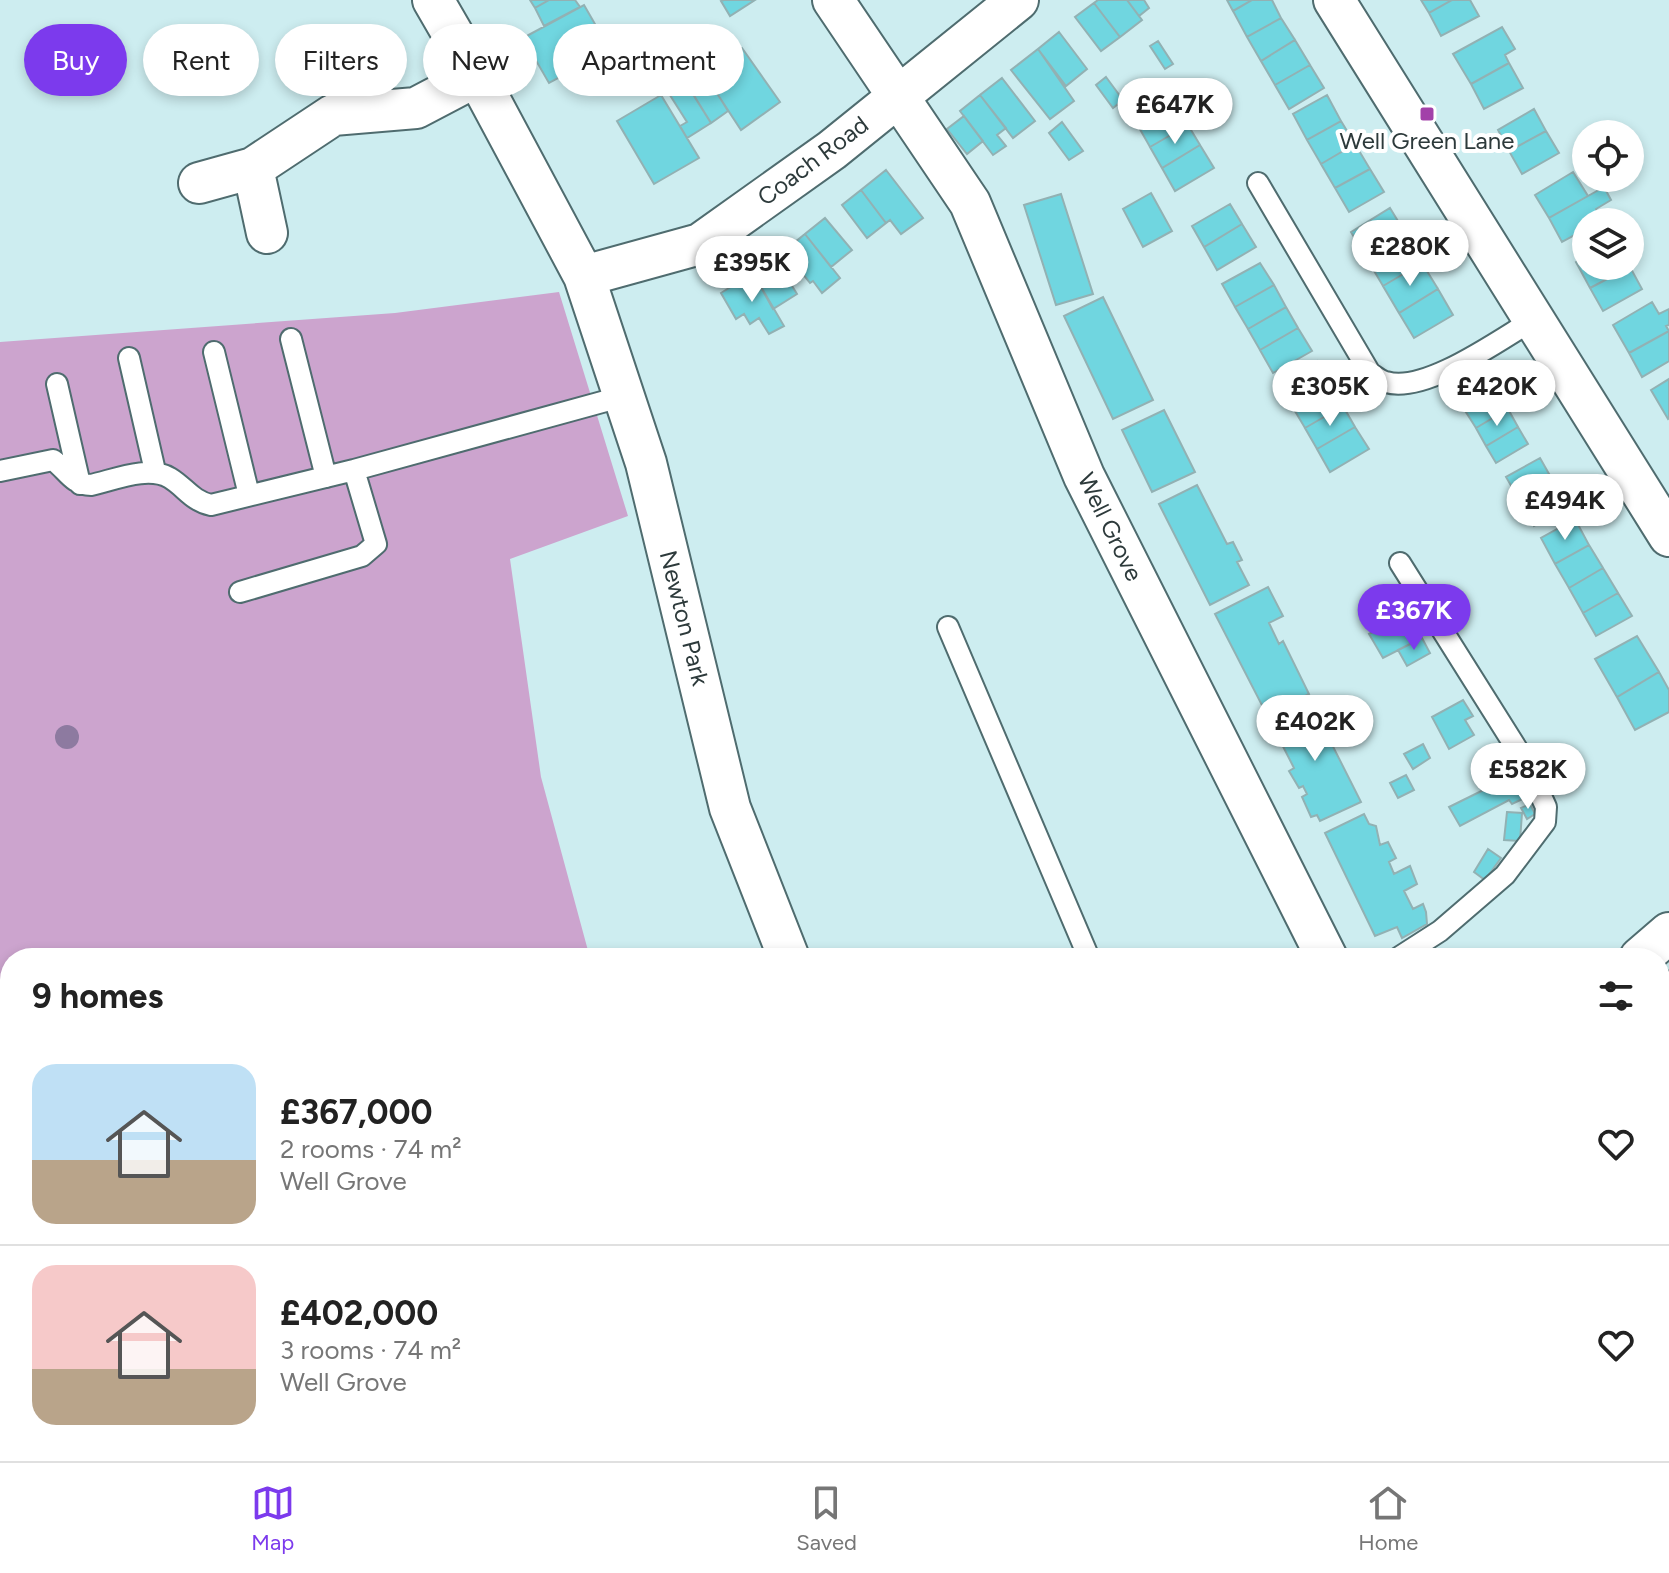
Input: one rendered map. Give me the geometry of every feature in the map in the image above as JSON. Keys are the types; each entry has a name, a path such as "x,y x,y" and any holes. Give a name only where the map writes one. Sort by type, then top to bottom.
{"street":[{"name":"Newton Park","path":"433,0 447,24"},
{"name":"Well Grove","path":"833,0 970,203 1084,476 1322,948"},
{"name":"Coach Road","path":"584,276 700,244 832,150 1018,0"},
{"path":"1334,0 1669,536"},
{"path":"199,183 253,168 333,115 416,108 439,96"},
{"name":"Newton Park","path":"488,96 584,276 646,463 730,808 785,948"},
{"path":"253,168 267,233"}],"lane":[{"path":"1258,183 1370,373 1384,382 1398,384 1418,381 1441,372 1533,320"},
{"path":"291,339 326,477"},
{"path":"214,352 249,495"},
{"path":"129,358 155,471"},
{"path":"57,384 80,484"},
{"path":"0,471 53,460 73,480 91,485 155,471 171,479 194,499 211,505 354,470 624,396"},
{"path":"240,592 362,556 376,544 354,470"},
{"path":"1400,563 1527,765 1546,807 1545,822 1505,875 1440,931 1414,948"},
{"path":"948,627 1085,948"}],"shaded area":[{"path":"559,292 628,516 510,559 541,777 587,948 0,948 0,342 395,313"}],"building":[{"path":"530,0 549,0 535,8"},
{"path":"549,0 575,0 580,7 544,26 535,8"},
{"path":"755,0 730,16 721,1"},
{"path":"1098,0 1127,0 1142,20 1120,37 1094,3"},
{"path":"1127,0 1144,0 1149,8 1139,16"},
{"path":"1227,0 1252,0 1233,11"},
{"path":"1252,0 1272,0 1281,18 1247,37 1233,11"},
{"path":"1421,0 1452,0 1429,13"},
{"path":"1452,0 1470,0 1479,16 1441,36 1429,13"},
{"path":"1094,3 1120,37 1101,51 1075,17"},
{"path":"584,5 595,24 553,24 553,81 549,83 537,62 537,30"},
{"path":"1281,18 1295,40 1261,61 1247,37"},
{"path":"1502,27 1515,49 1505,55 1509,63 1471,84 1453,54"},
{"path":"1059,32 1087,69 1066,86 1038,49"},
{"path":"1295,40 1310,65 1275,85 1261,61"},
{"path":"1158,41 1173,64 1165,69 1150,46"},
{"path":"1038,49 1074,101 1050,119 1011,70"},
{"path":"744,51 780,102 741,130 719,96 744,96"},
{"path":"1509,63 1523,88 1484,109 1471,84"},
{"path":"1310,65 1324,88 1289,109 1275,85"},
{"path":"1106,77 1123,100 1113,108 1096,85"},
{"path":"1002,78 1035,121 1013,138 980,95"},
{"path":"980,95 1006,128 997,135 1006,146 993,155 960,111"},
{"path":"1327,95 1341,121 1307,140 1293,114"},
{"path":"662,96 699,158 654,184 617,121"},
{"path":"671,96 694,96 711,123 687,138 680,126 687,122"},
{"path":"694,96 719,96 728,111 711,123"},
{"path":"1175,102 1188,125 1150,147 1137,124"},
{"path":"1534,109 1546,131 1509,151 1498,130"},
{"path":"964,116 983,141 967,154 947,129"},
{"path":"1341,121 1355,144 1321,164 1307,140"},
{"path":"1062,122 1083,151 1069,160 1049,133"},
{"path":"1188,125 1200,145 1162,168 1150,147"},
{"path":"1546,131 1559,153 1522,174 1509,151"},
{"path":"1355,144 1370,169 1335,188 1321,164"},
{"path":"1200,145 1214,168 1175,191 1162,168"},
{"path":"1370,169 1384,192 1349,212 1335,188"},
{"path":"886,170 923,218 901,234 890,220 886,223 861,190"},
{"path":"1572,173 1572,192 1586,192 1588,196 1549,218 1535,195"},
{"path":"861,190 886,223 867,238 842,205"},
{"path":"1595,192 1607,192 1611,200 1598,208 1572,208 1572,237 1562,242 1549,218"},
{"path":"1151,193 1172,231 1143,247 1123,209"},
{"path":"1061,194 1093,294 1056,305 1024,205"},
{"path":"1230,204 1242,224 1204,247 1192,226"},
{"path":"1390,208 1407,236 1367,259 1351,232"},
{"path":"825,218 852,250 831,267 805,234"},
{"path":"1242,224 1256,247 1217,270 1204,247"},
{"path":"805,234 840,278 822,293 784,251"},
{"path":"1407,236 1422,263 1383,286 1367,259"},
{"path":"776,260 797,294 773,309 753,273"},
{"path":"1260,263 1274,285 1235,307 1222,284"},
{"path":"1422,263 1438,289 1399,313 1383,286"},
{"path":"753,273 784,326 769,334 759,318 750,324 744,314 736,319 721,293"},
{"path":"1586,280 1605,280 1590,288"},
{"path":"1605,280 1637,280 1642,289 1603,311 1590,288"},
{"path":"1274,285 1286,307 1248,329 1235,307"},
{"path":"1438,289 1453,315 1414,338 1399,313"},
{"path":"1103,297 1153,400 1113,419 1064,316"},
{"path":"1652,302 1659,314 1669,309 1669,325 1666,326 1669,331 1629,353 1613,325"},
{"path":"1286,307 1298,328 1260,350 1248,329"},
{"path":"1298,328 1312,351 1273,373 1260,350"},
{"path":"1669,331 1669,361 1642,377 1629,353"},
{"path":"1317,361 1330,384 1292,406 1279,383"},
{"path":"1485,370 1497,390 1464,409 1453,389"},
{"path":"1669,379 1669,418 1668,419 1651,390"},
{"path":"1330,384 1343,406 1305,428 1292,406"},
{"path":"1497,390 1508,409 1476,428 1464,409"},
{"path":"1343,406 1355,427 1317,449 1305,428"},
{"path":"1508,409 1518,427 1486,446 1476,428"},
{"path":"1164,410 1195,472 1152,492 1122,430"},
{"path":"1355,427 1369,449 1330,472 1317,449"},
{"path":"1518,427 1528,444 1496,463 1486,446"},
{"path":"1540,458 1553,481 1520,501 1506,477"},
{"path":"1553,481 1569,506 1534,526 1520,501"},
{"path":"1197,485 1227,544 1233,542 1242,560 1237,562 1249,585 1210,605 1159,504"},
{"path":"1575,519 1589,545 1555,564 1541,538"},
{"path":"1589,545 1603,568 1569,588 1555,564"},
{"path":"1603,568 1618,593 1583,613 1569,588"},
{"path":"1268,587 1283,616 1269,623 1279,644 1283,641 1309,694 1267,715 1215,614"},
{"path":"1396,592 1422,638 1383,658 1369,634 1380,628 1368,606"},
{"path":"1618,593 1632,616 1596,636 1583,613"},
{"path":"1637,636 1659,672 1617,697 1595,659"},
{"path":"1422,638 1430,653 1407,666 1398,650"},
{"path":"1659,672 1669,690 1669,712 1635,730 1617,697"},
{"path":"1463,700 1473,716 1465,720 1474,735 1449,749 1432,717"},
{"path":"1310,701 1361,802 1320,821 1317,815 1311,817 1302,797 1307,794 1303,786 1299,788 1289,771 1294,768 1270,721"},
{"path":"1423,744 1430,758 1413,769 1404,754"},
{"path":"1518,773 1527,797 1512,804 1509,800 1460,826 1449,807"},
{"path":"1406,775 1414,790 1398,798 1390,783"},
{"path":"1530,804 1535,814 1527,819 1521,808"},
{"path":"1507,812 1522,813 1520,841 1504,840"},
{"path":"1364,814 1369,824 1376,826 1380,845 1388,842 1396,858 1389,862 1394,874 1410,866 1417,884 1404,891 1413,909 1423,904 1426,912 1427,924 1402,938 1397,927 1375,936 1325,833"},
{"path":"1488,849 1501,858 1485,880 1474,872"}],"place":[{"name":"Well Green Lane","path":"1427,114"}]}
